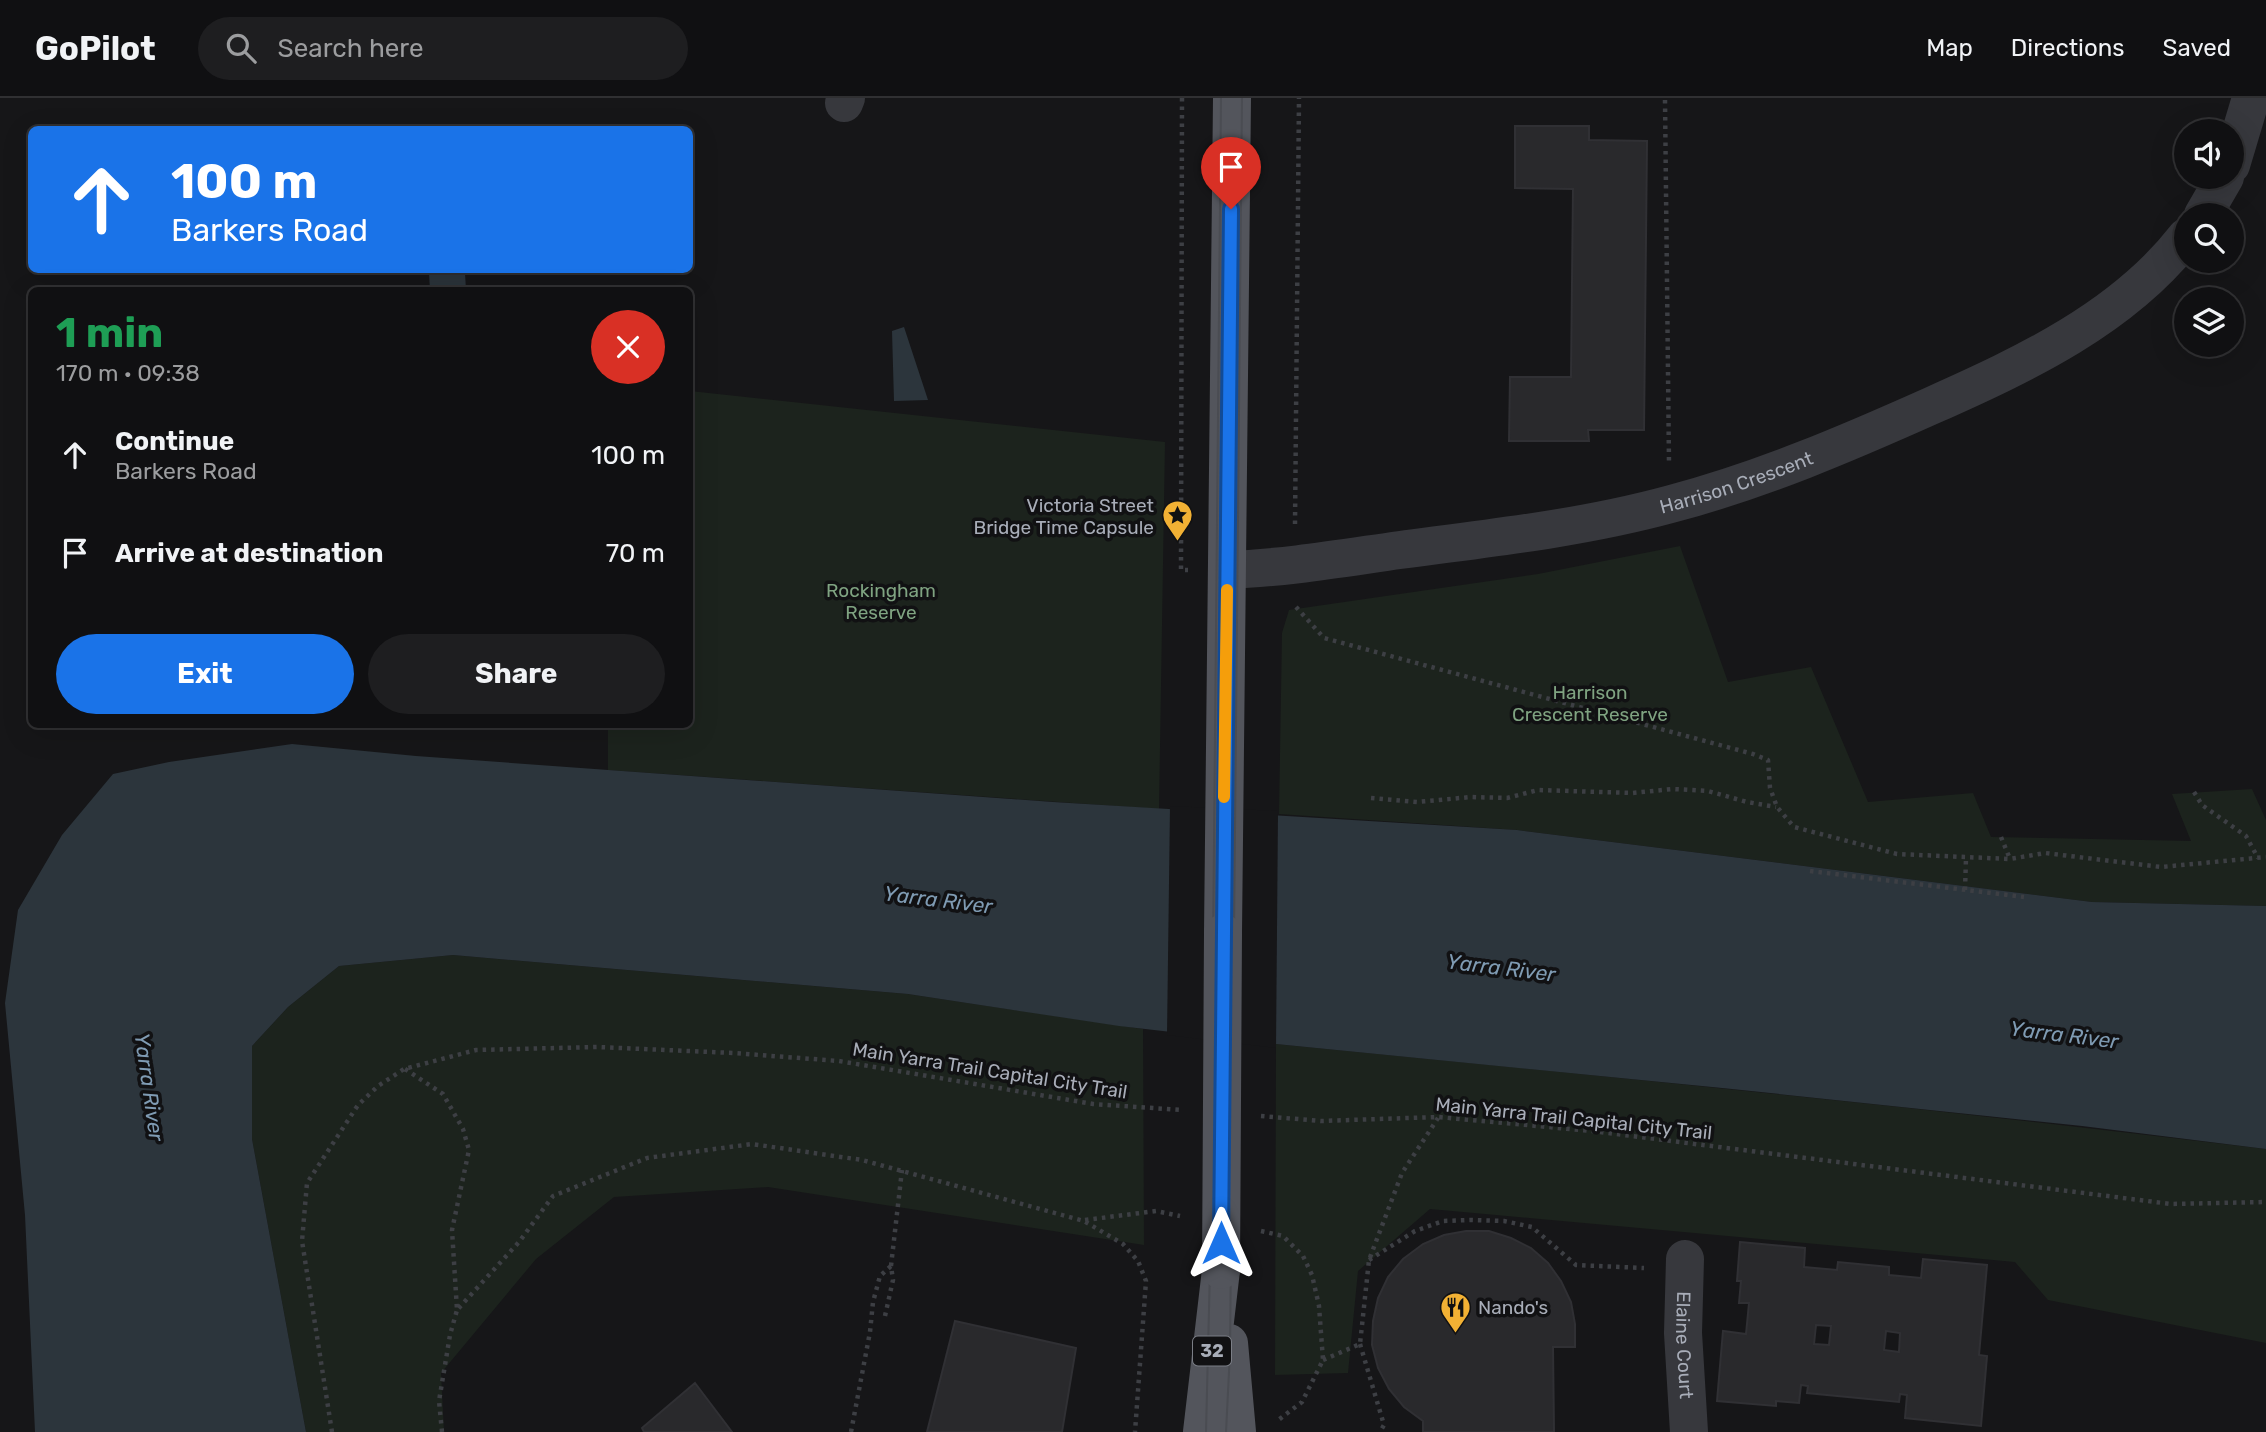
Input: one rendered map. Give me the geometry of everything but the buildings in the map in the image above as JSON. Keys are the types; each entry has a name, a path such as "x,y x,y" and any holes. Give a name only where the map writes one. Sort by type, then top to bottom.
{"main road":[{"name":"32","path":"1202,1432 1221,1270 1232,98"},
{"name":"32","path":"1221,1270 1255,1428"}],"street":[{"path":"2244,121 2251,98"},
{"name":"Harrison Crescent","path":"1227,570 1274,567 1553,530 1671,505 1764,476 1865,435 1988,380 2058,344 2120,302 2174,252"},
{"name":"Elaine Court","path":"1685,1264 1683,1332 1689,1432"}],"path":[{"path":"1182,98 1181,570 1227,570"},
{"path":"1295,526 1298,98"},
{"path":"1665,100 1669,468"},
{"path":"1296,607 1324,638 1769,760 1770,788 1777,807 1794,827 1897,854 2010,859 2045,853 2161,867 2266,857"},
{"path":"1371,798 1417,802 1471,797 1507,798 1538,790 1632,793 1673,789 1708,792 1747,803 1777,807"},
{"path":"2194,792 2202,805 2246,836 2258,858"},
{"path":"2001,837 2010,859"},
{"path":"1965,890 1966,859"},
{"path":"1810,871 2024,897"},
{"name":"Main Yarra Trail Capital City Trail","path":"332,1432 302,1241 307,1183 358,1105 378,1086 404,1069 476,1050 598,1047 733,1053 839,1061 1093,1104 1187,1111"},
{"path":"404,1069 443,1094 463,1129 469,1150 452,1230 457,1310 439,1401 442,1432"},
{"name":"Main Yarra Trail Capital City Trail","path":"1254,1116 1321,1121 1438,1117 1606,1133 2171,1204 2266,1202"},
{"path":"1380,1432 1384,1425 1360,1344 1369,1260 1402,1173 1438,1117"},
{"path":"457,1310 519,1242 553,1196 647,1158 752,1144 862,1160 1084,1221 1123,1244 1139,1261 1146,1281 1135,1432"},
{"path":"885,1316 893,1280 891,1266 902,1170"},
{"path":"1084,1221 1156,1211"},
{"path":"1369,1260 1415,1231 1443,1221 1470,1220 1504,1221 1532,1227 1576,1265 1605,1268 1685,1264"},
{"path":"1255,1428 1302,1402 1323,1360 1319,1306 1312,1275 1303,1256 1283,1236 1276,1234"},
{"path":"851,1432 873,1303 880,1276 891,1266"},
{"path":"1323,1360 1360,1344"}],"green space":[{"name":"Rockingham Reserve","path":"693,391 1165,442 1159,809 608,770 608,728 693,728"},
{"name":"Harrison Crescent Reserve","path":"1680,546 1728,682 1811,667 1868,802 1973,793 1991,837 2191,841 2172,794 2252,789 2266,820 2266,906 2092,902 1517,830 1279,814 1282,633 1289,610 1538,574"},
{"path":"453,955 908,994 1143,1029 1144,1245 768,1187 614,1197 536,1259 441,1373 444,1432 306,1432 252,1139 252,1046 288,1007 339,966"},
{"path":"1276,1044 2019,1120 2266,1149 2266,1343 2048,1300 2015,1262 1430,1209 1358,1271 1348,1373 1275,1375"}],"water":[{"path":"429,273 465,273 466,287 430,287"},
{"path":"904,327 928,400 894,401 892,331"},
{"name":"Yarra River","path":"292,744 416,756 1053,802 1517,830 2092,902 2266,906 2266,1149 2082,1126 1276,1044 1119,1026 908,994 453,955 339,966 288,1007 252,1046 252,1139 306,1432 35,1432 25,1215 5,1003 18,910 62,835 113,774 169,762"}],"pier":[{"path":"1170,806 1278,811 1276,1048 1167,1035"}],"tram line":[{"path":"1206,1432 1210,1269 1221,98"},
{"path":"1226,1432 1230,1352 1242,98"}],"slow traffic":[{"path":"1224,797 1227,590"}],"place":[{"name":"Victoria Street Bridge Time Capsule","path":"1177,543"},
{"name":"Nando's","path":"1455,1334"}],"route":[{"path":"1221,1243 1231,209"}]}
